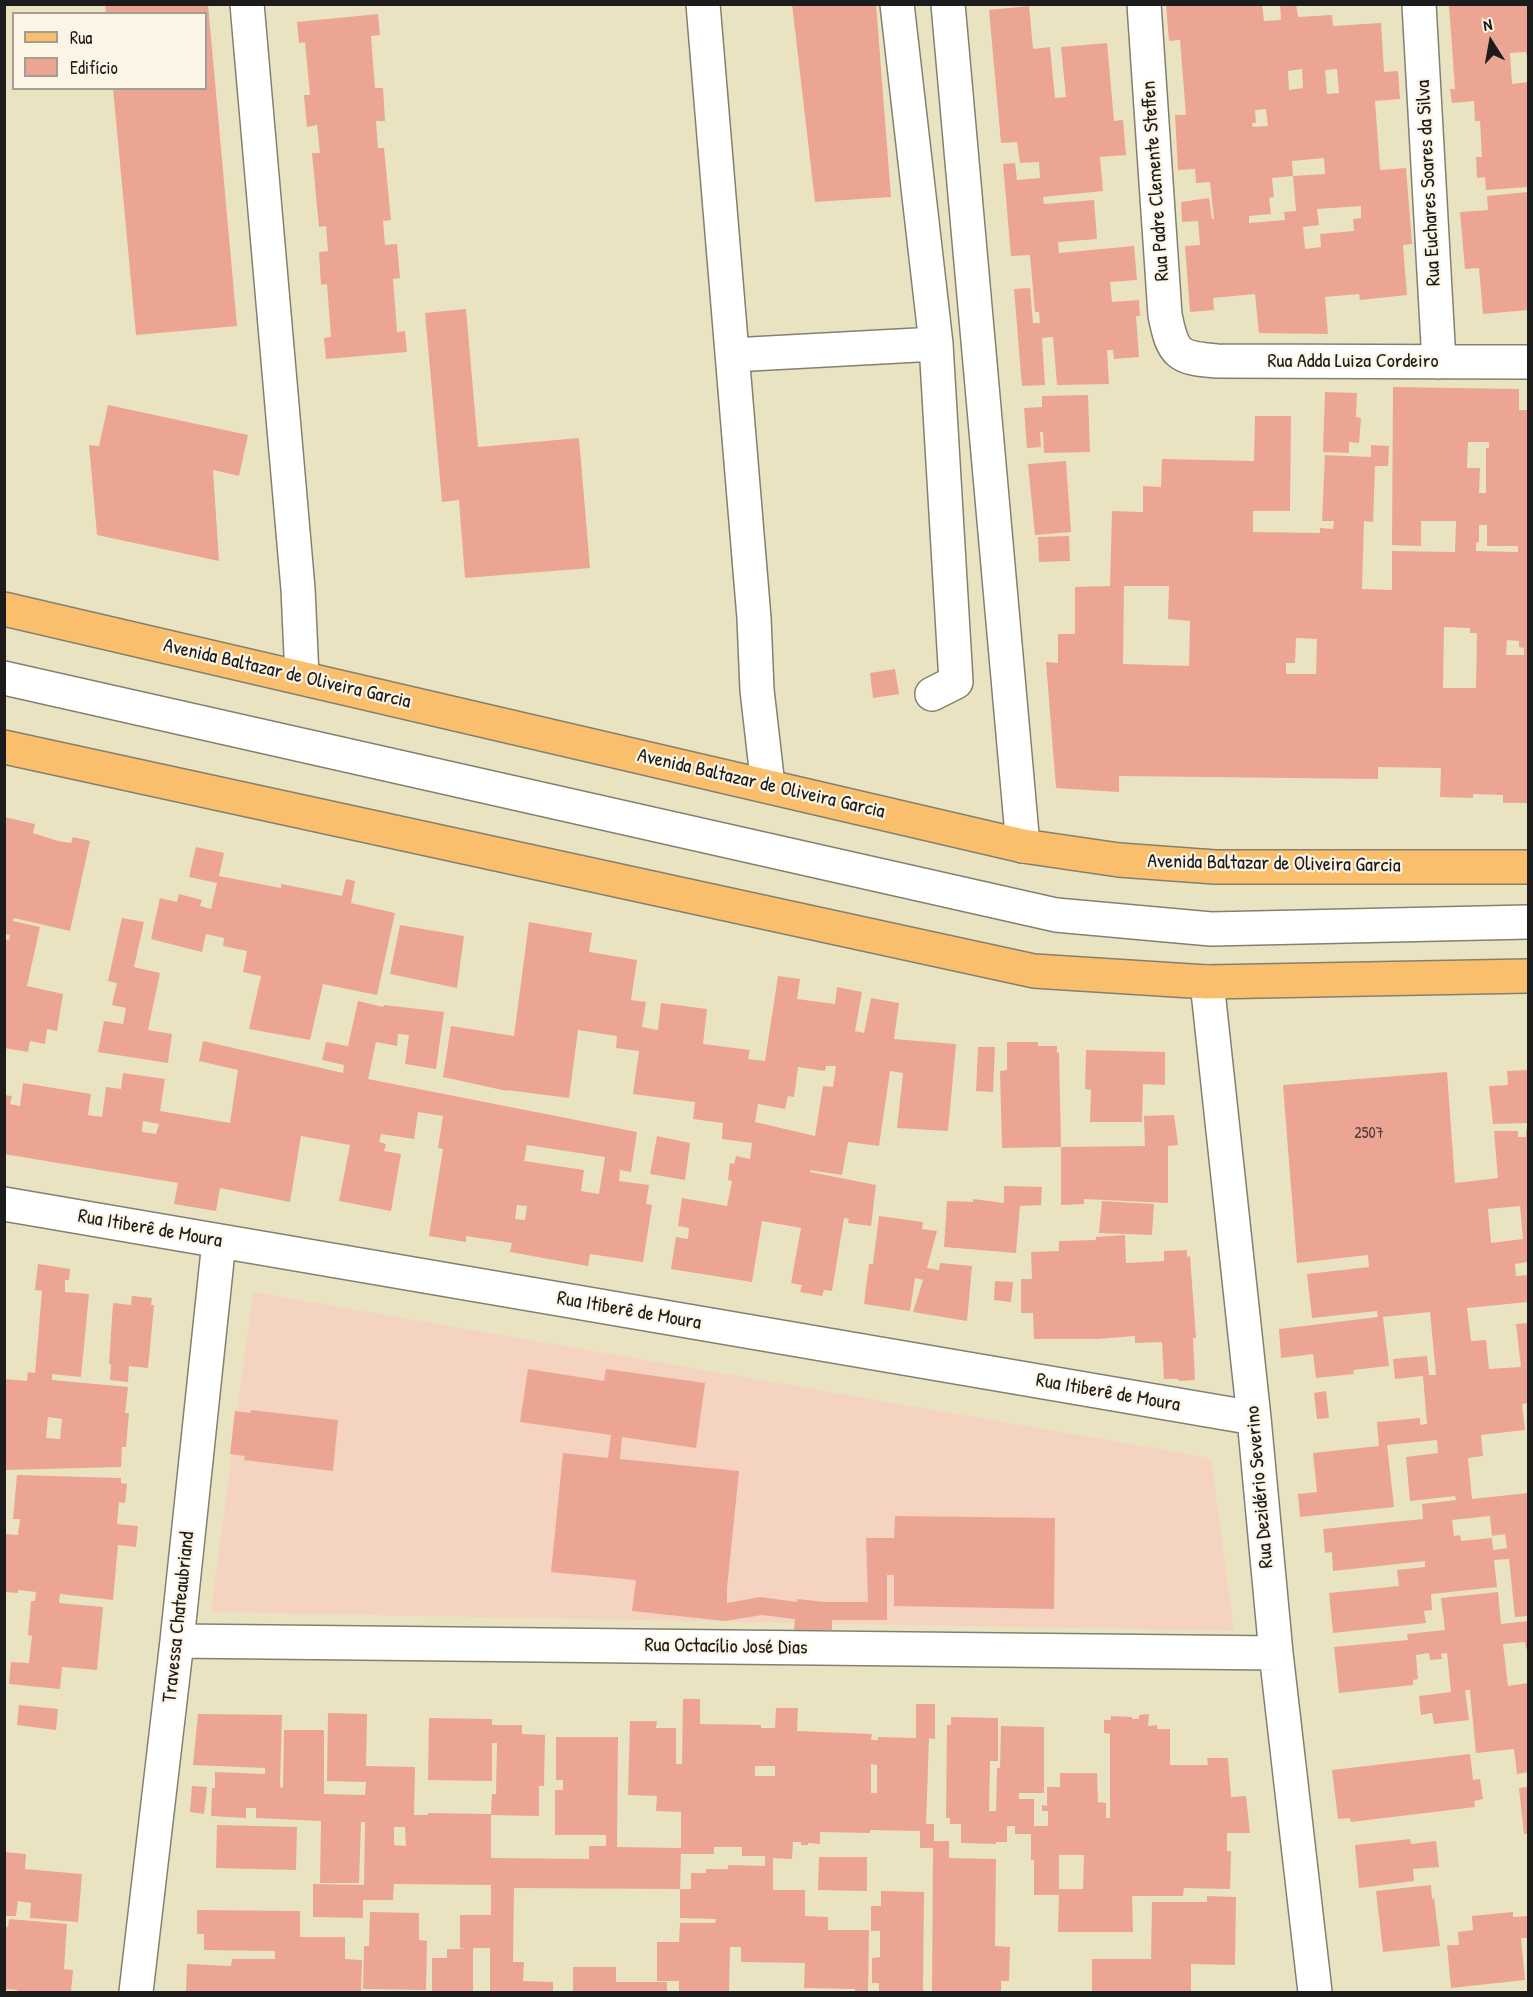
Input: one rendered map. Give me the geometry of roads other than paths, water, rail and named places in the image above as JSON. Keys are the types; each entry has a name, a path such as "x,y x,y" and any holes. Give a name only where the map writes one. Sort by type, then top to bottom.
{"main road":[{"name":"Avenida Baltazar de Oliveira Garcia","path":"4,609 1023,846 1119,860 1215,867 1528,867"},
{"path":"4,747 1034,971 1207,982 1528,976"}],"street":[{"path":"247,4 298,590 302,677"},
{"path":"703,4 754,618 757,690 768,786"},
{"path":"897,4 936,344 956,682 932,694"},
{"path":"948,4 1023,846"},
{"name":"Rua Padre Clemente Steffen","path":"1144,4 1165,315 1170,338 1179,354"},
{"name":"Rua Euchares Soares da Silva","path":"1419,4 1439,362"},
{"path":"732,355 936,344"},
{"name":"Rua Adda Luiza Cordeiro","path":"1179,354 1193,359 1217,361 1528,362"},
{"path":"4,678 1056,915 1210,929 1528,922"},
{"name":"Rua Dezidério Severino","path":"1207,982 1254,1419 1276,1653 1315,1992"},
{"name":"Rua Itiberê de Moura","path":"4,1204 1254,1419"},
{"name":"Travessa Chateaubriand","path":"136,1992 177,1641 219,1241"},
{"name":"Rua Octacílio José Dias","path":"177,1641 1276,1653"}]}
